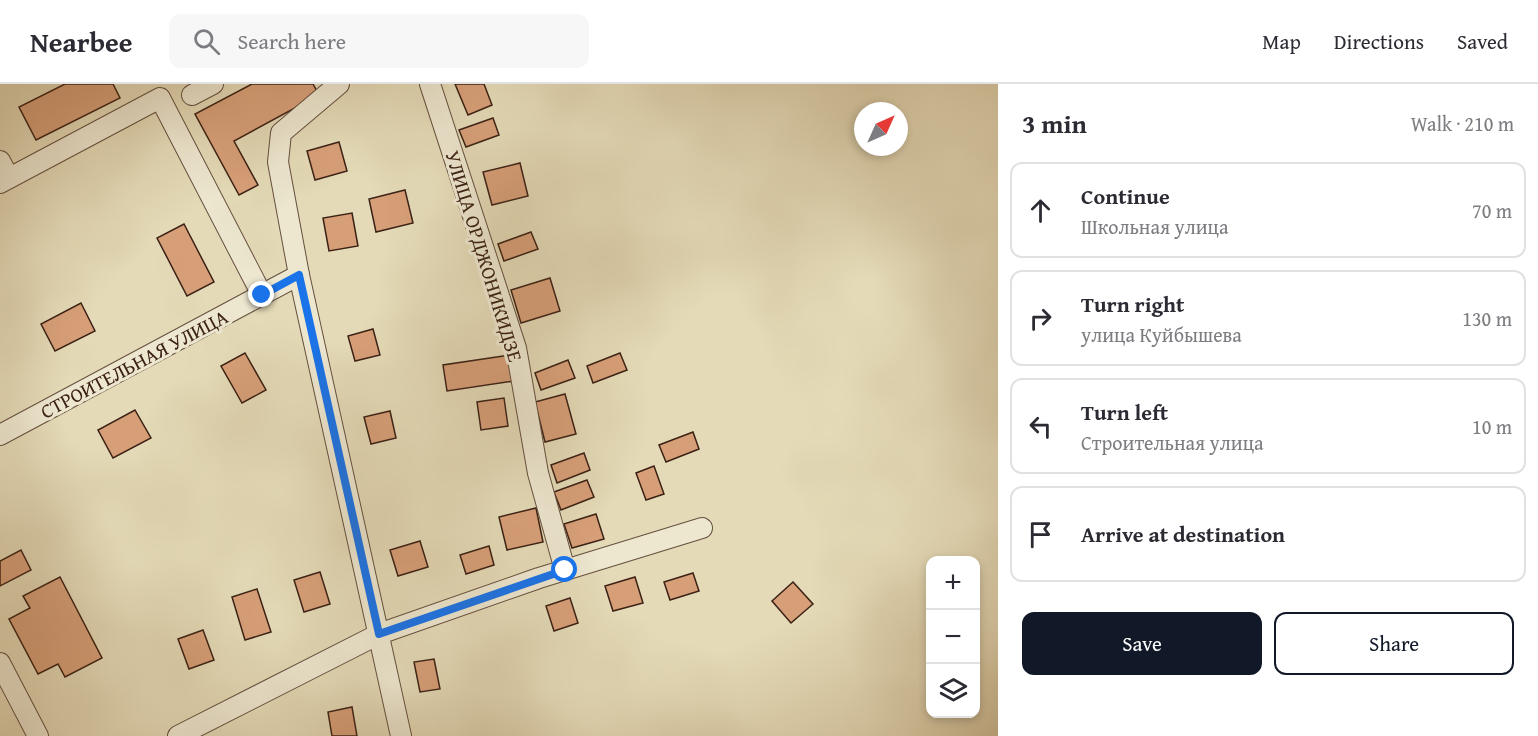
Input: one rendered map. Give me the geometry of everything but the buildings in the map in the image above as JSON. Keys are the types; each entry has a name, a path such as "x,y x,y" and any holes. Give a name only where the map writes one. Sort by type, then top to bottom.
{"street":[{"path":"192,95 213,84"},
{"path":"339,84 281,133 278,162 299,275 402,736"},
{"name":"УЛИЦА ОРДЖОНИКИДЗЕ","path":"430,84 516,348 538,473 565,570"},
{"path":"3,174 160,98 262,295"},
{"name":"СТРОИТЕЛЬНАЯ УЛИЦА","path":"0,435 299,275"},
{"path":"178,736 379,634 565,570 702,528"},
{"path":"0,663 38,736"}],"route":[{"path":"262,295 299,275 379,634 565,570"}]}
